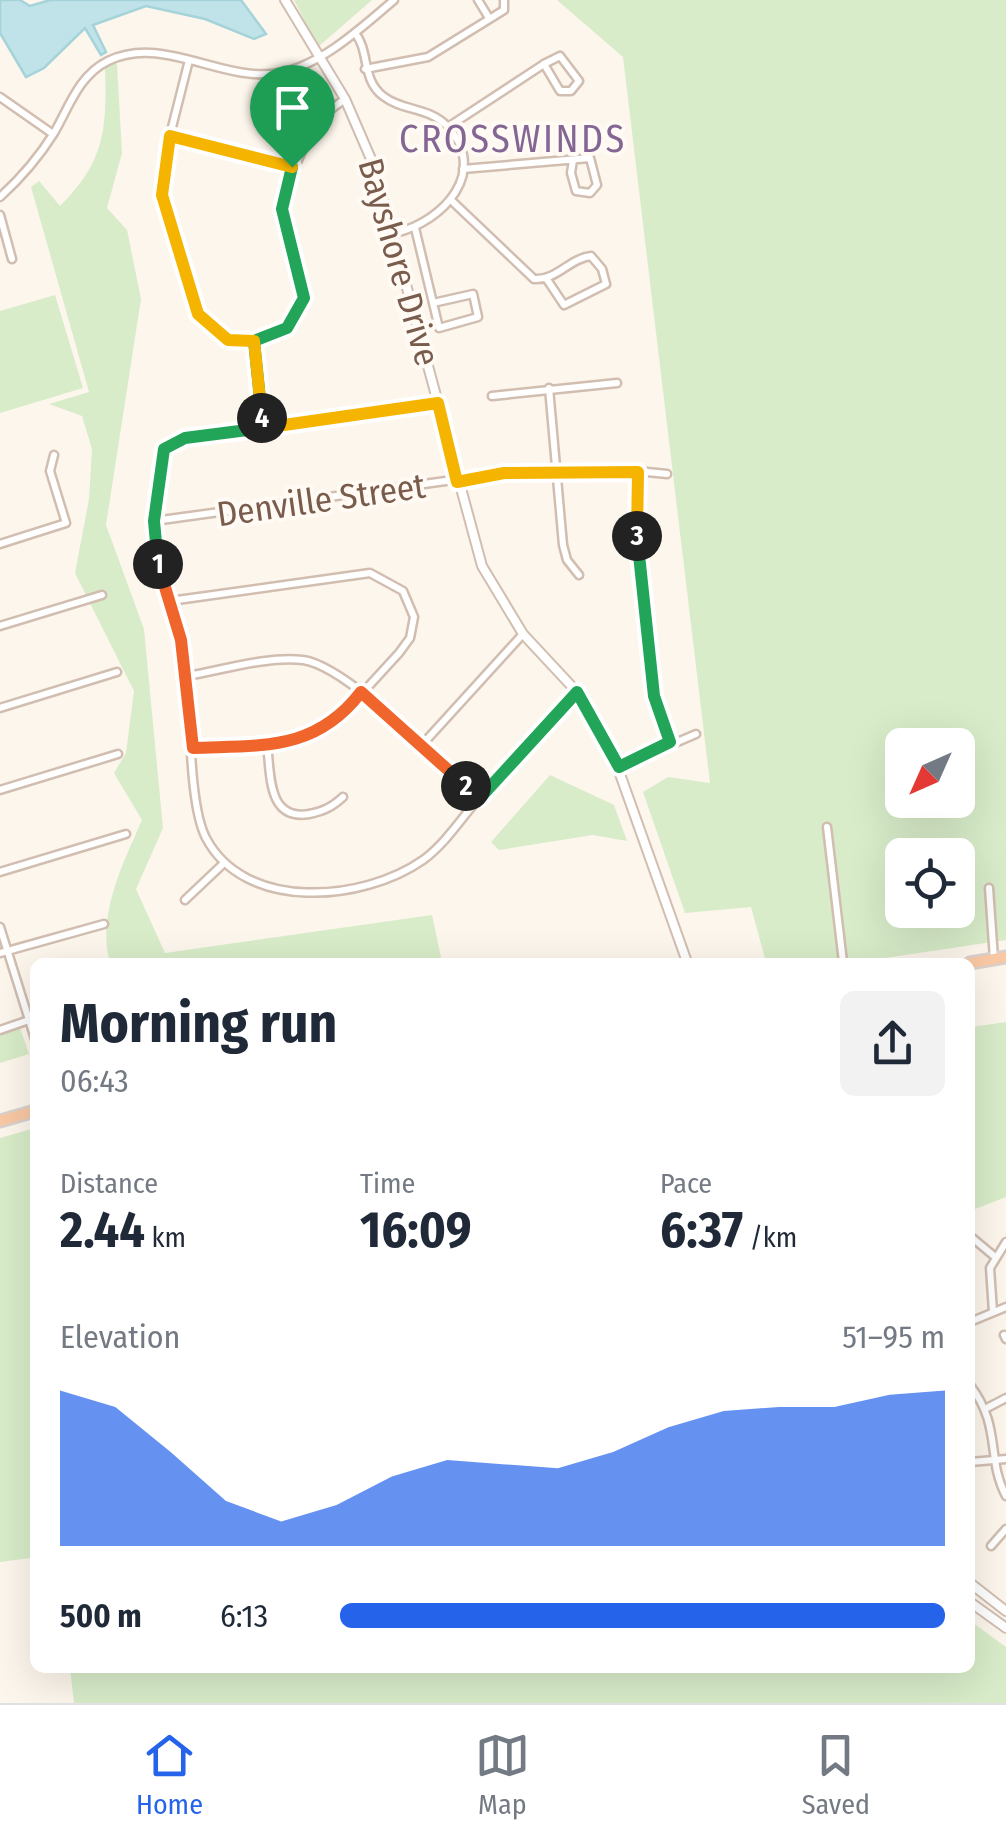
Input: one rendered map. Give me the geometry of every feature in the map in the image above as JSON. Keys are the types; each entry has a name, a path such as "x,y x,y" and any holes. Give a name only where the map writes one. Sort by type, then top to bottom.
{"highway":[{"path":"975,962 1000,958"},
{"path":"0,1122 30,1112"}],"street":[{"name":"Bayshore Drive","path":"285,0 345,100 374,166 482,566 523,634 577,692 619,767 685,958"},
{"path":"0,196 53,134 81,84 102,64 145,51 264,74 294,69 355,33 394,0"},
{"path":"478,0 489,18"},
{"path":"365,69 428,57 504,10 504,0"},
{"path":"355,33 361,39 365,69 383,96 418,108 448,127 463,169 452,202 415,228 395,233"},
{"path":"448,127 544,64 560,56 579,81 571,90 560,91 544,64"},
{"path":"188,60 170,136 162,195 198,314 228,340 254,341 287,328 304,298 282,209 292,167 316,120 345,100"},
{"path":"0,97 53,134"},
{"path":"170,136 292,167"},
{"path":"463,169 590,158 597,185 590,192 576,191 572,183 573,160"},
{"path":"452,202 534,279 546,278 578,258 592,256 606,284 564,306 546,278"},
{"path":"0,216 12,260"},
{"path":"415,228 433,303 439,328 478,318 473,294 433,303"},
{"path":"254,341 263,428"},
{"path":"492,396 617,384"},
{"path":"549,388 563,545 566,560 579,576"},
{"path":"438,403 185,438 168,444 159,466 154,521 158,562 186,676 204,835 223,864 245,880 286,893 376,881 424,859 577,692"},
{"path":"0,544 66,523 50,470 54,455"},
{"path":"638,472 637,536 654,696 670,742"},
{"name":"Denville Street","path":"154,521 504,473 667,474"},
{"path":"170,601 370,572 388,579 407,595 414,618 400,653 320,732 268,745 193,748"},
{"path":"0,626 102,595"},
{"path":"421,746 523,634"},
{"path":"186,676 306,660 333,671 480,798"},
{"path":"0,708 117,672"},
{"path":"619,767 696,734"},
{"path":"268,745 274,797 282,810 294,815 329,810 343,797"},
{"path":"0,790 118,754"},
{"path":"827,827 843,958"},
{"path":"0,872 126,834"},
{"path":"185,900 223,864"},
{"path":"988,888 1000,958"},
{"path":"4,952 104,924"},
{"path":"0,927 4,952 30,1020 0,1030"},
{"path":"975,1240 994,1256"},
{"path":"992,1312 988,1289 994,1256 1006,1242"},
{"path":"975,1320 1006,1307"},
{"path":"975,1393 994,1432 1006,1496"},
{"path":"985,1409 1006,1398"},
{"path":"975,1462 1002,1459"},
{"path":"991,1546 1006,1529"},
{"path":"975,1587 1006,1611"},
{"path":"975,1606 1006,1628"}],"green space":[{"path":"294,0 372,0 318,47"},
{"path":"557,0 1006,0 1006,940 885,958 765,958 751,907 685,913 643,792 668,777 710,783 623,57"},
{"path":"117,63 122,153 107,208 127,230 141,299 106,525 144,629 163,828 136,889 165,953 432,915 441,958 109,958 109,908 142,820 114,773 126,753 134,691 75,573 89,499 92,449 82,416 49,404 89,392 31,187 39,181 60,206 86,174 95,159 104,126 105,67"},
{"path":"55,295 83,388 0,413 0,311"},
{"path":"550,775 614,805 627,841 593,835 499,850 491,842"},
{"path":"1006,1022 1006,1197 975,1209 975,1027"},
{"path":"20,1028 29,1054 0,1063 0,1034"},
{"path":"30,1129 30,1558 0,1562 0,1138"},
{"path":"975,1625 1006,1647 1006,1703 74,1703 71,1673 975,1673"}],"water":[{"path":"0,0 20,0 30,6 50,0 241,0 266,34 254,39 205,19 146,6 93,25 106,52 101,55 85,28 44,68 26,77 0,33"}],"district":[{"name":"CROSSWINDS","path":"513,139"}],"route":[{"path":"292,167 170,136 161,180 176,249 198,314 228,340 254,341 263,428 438,403 457,482 504,473 617,469 638,472 637,536 654,696 670,742 619,767 599,724 577,692 480,798 361,692 344,714 311,736 268,745 193,748 181,640 158,562 154,521 159,466 164,449 175,440 263,428 254,341 278,335 287,328 301,310 304,298 304,284 282,209 292,167"}]}
